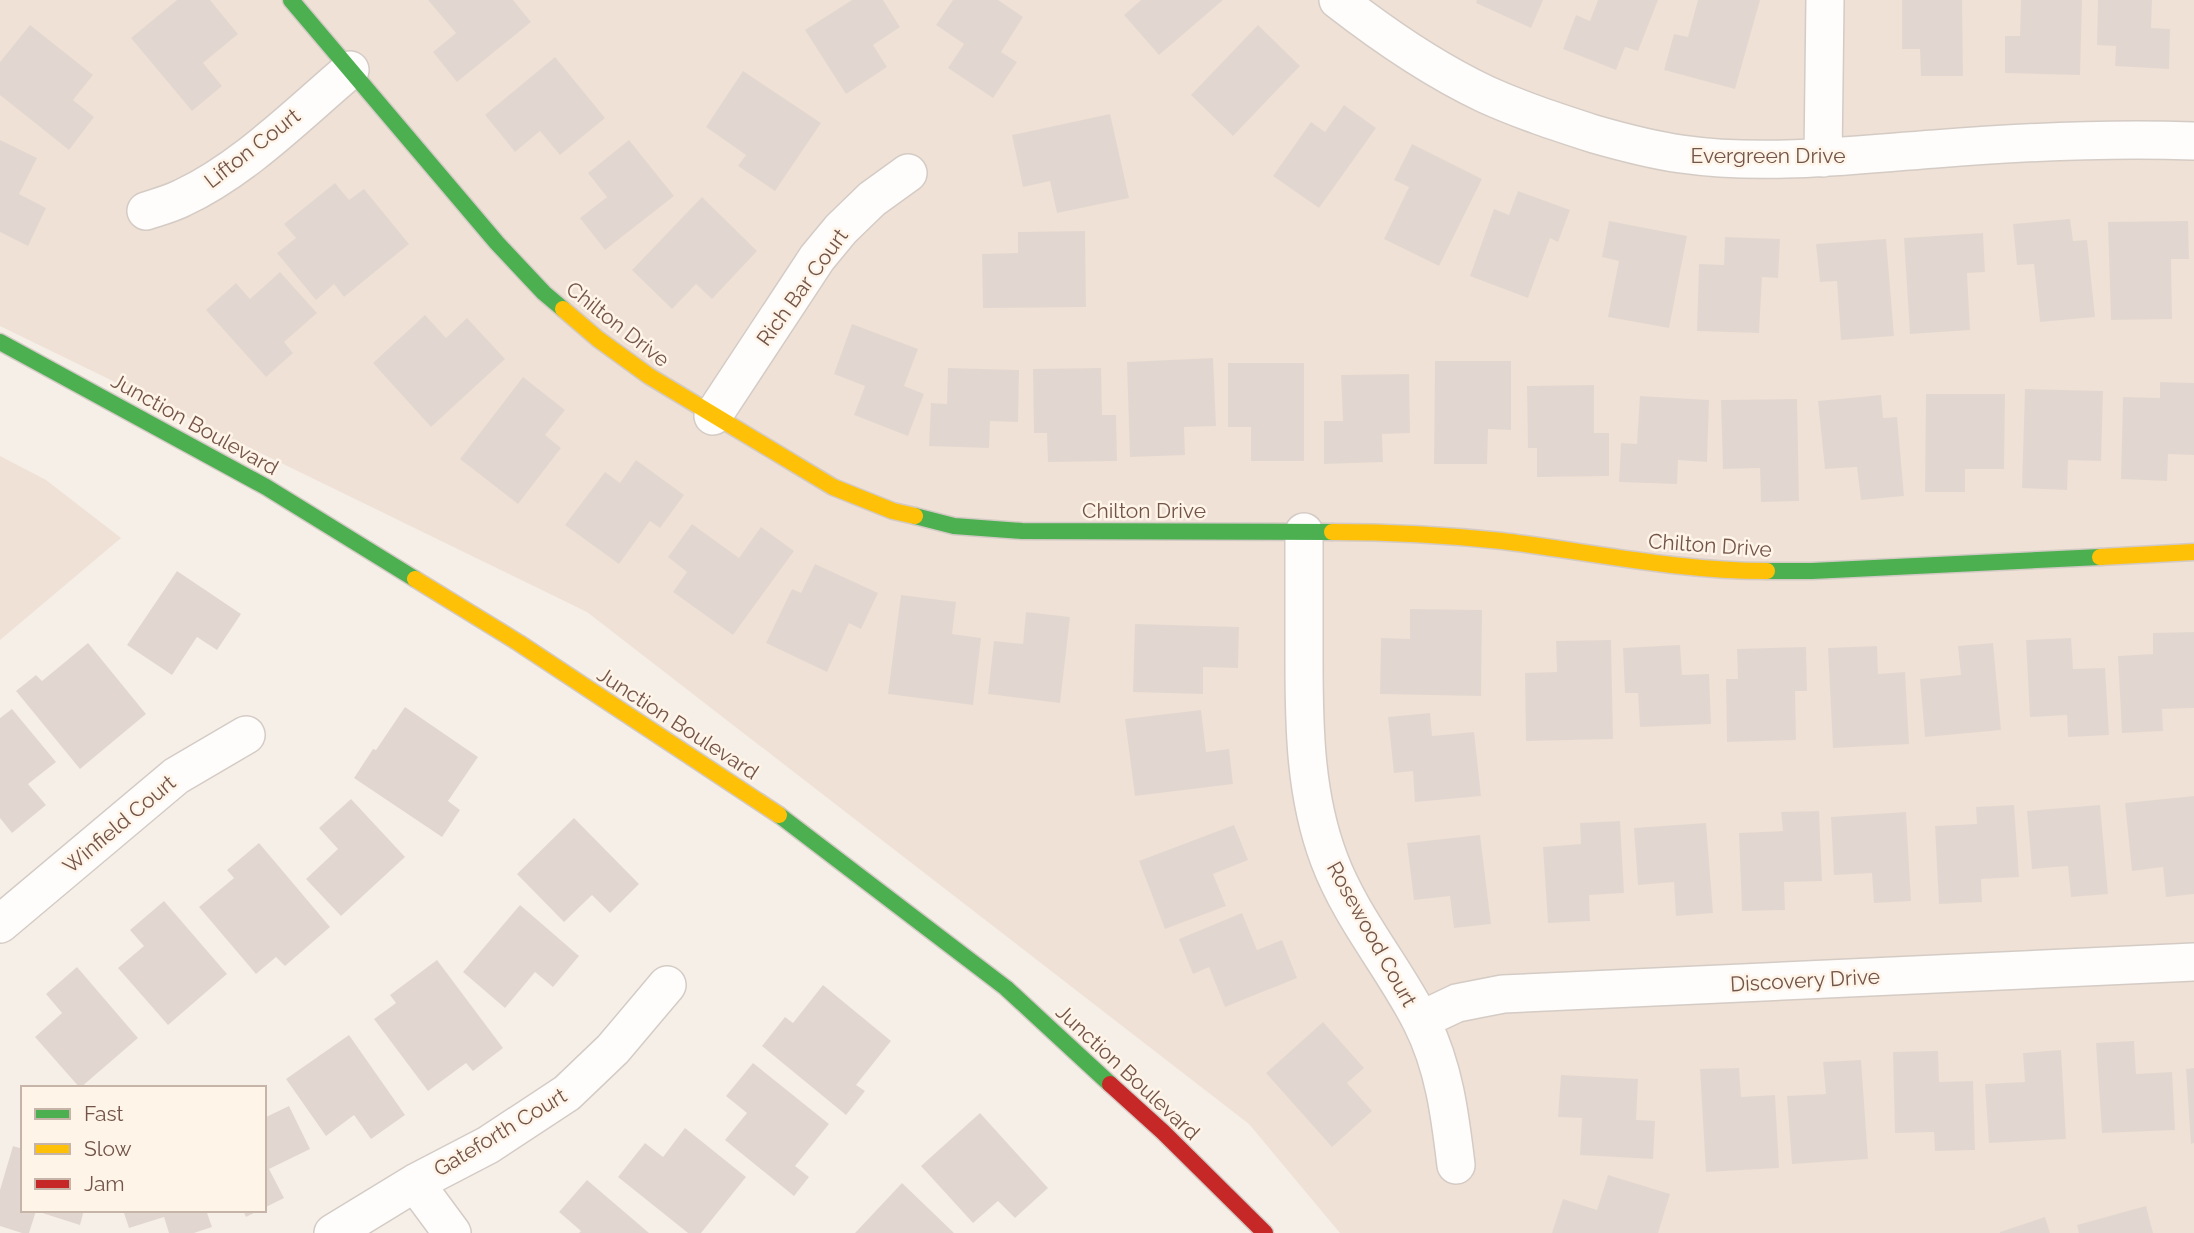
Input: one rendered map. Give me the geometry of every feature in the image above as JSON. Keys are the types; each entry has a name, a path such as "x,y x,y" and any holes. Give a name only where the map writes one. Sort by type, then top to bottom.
{"street":[{"name":"Chilton Drive","path":"291,0 497,243 544,293 598,339 649,376 832,487 893,511 954,526 1022,531 1375,532 1501,541 1666,565 1746,571 1812,571 2194,552"},
{"name":"Evergreen Drive","path":"1338,0 1424,61 1485,94 1553,121 1619,141 1681,154 1754,159 1823,158 2068,141 2194,141"},
{"path":"1823,158 1825,0"},
{"name":"Lifton Court","path":"146,211 180,199 209,184 244,159 349,70"},
{"name":"Rich Bar Court","path":"713,416 817,258 841,229 872,199 908,173"},
{"name":"Junction Boulevard","path":"0,342 266,487 519,643 784,818 1006,988 1163,1132 1265,1233"},
{"name":"Rosewood Court","path":"1304,532 1304,728 1312,800 1329,860 1355,913 1421,1020 1437,1057 1449,1108 1456,1165"},
{"name":"Winfield Court","path":"0,924 176,776 246,735"},
{"name":"Discovery Drive","path":"1421,1020 1457,1003 1503,994 2194,962"},
{"name":"Gateforth Court","path":"333,1233 415,1183 488,1145 567,1093 613,1049 667,985"},
{"path":"415,1183 452,1233"}],"shaded area":[{"path":"0,0 2194,0 2194,1233 1340,1233 1249,1124 587,612 0,326"},
{"path":"0,456 46,480 121,538 0,640"}],"building":[{"path":"177,0 210,0 238,34 203,63 222,86 192,111 131,38"},
{"path":"428,0 513,0 531,22 457,82 433,52 456,33"},
{"path":"852,0 883,0 900,27 873,45 887,67 846,94 805,30"},
{"path":"953,0 998,0 1023,17 1001,52 1017,62 993,98 948,68 964,44 936,25"},
{"path":"1141,0 1223,0 1159,55 1124,15"},
{"path":"1477,0 1543,0 1531,28 1476,3"},
{"path":"1598,0 1658,0 1638,51 1625,47 1616,70 1563,49 1576,15 1590,21"},
{"path":"1698,0 1760,0 1735,89 1664,70 1674,34 1688,37"},
{"path":"1902,0 1962,0 1963,76 1921,76 1920,49 1902,49"},
{"path":"2021,0 2082,0 2080,75 2005,73 2005,36 2020,36"},
{"path":"2098,0 2152,0 2151,28 2170,29 2169,69 2115,66 2116,46 2097,45"},
{"path":"30,25 93,75 73,100 94,117 69,150 0,95 0,62"},
{"path":"1258,25 1300,66 1233,136 1191,95"},
{"path":"555,57 605,118 560,155 540,131 515,152 485,115"},
{"path":"743,71 821,123 775,191 738,166 746,155 706,127"},
{"path":"1344,105 1376,128 1319,208 1273,176 1311,122 1325,132"},
{"path":"1110,114 1129,198 1057,213 1050,181 1023,187 1012,135"},
{"path":"0,140 37,158 19,194 46,208 28,246 0,232"},
{"path":"629,140 674,196 605,250 580,218 607,197 588,173"},
{"path":"1412,144 1482,179 1439,266 1384,239 1409,187 1394,180"},
{"path":"335,183 349,200 364,189 409,244 344,297 334,284 316,300 277,253 296,238 284,224"},
{"path":"1518,191 1570,210 1558,242 1550,238 1528,298 1470,276 1494,209 1509,215"},
{"path":"702,197 757,251 712,299 696,284 672,309 632,270"},
{"path":"2070,219 2073,241 2087,240 2095,317 2040,322 2034,264 2017,265 2013,224"},
{"path":"1609,221 1687,236 1669,328 1608,317 1619,261 1602,257"},
{"path":"2188,221 2189,259 2171,259 2172,319 2111,320 2108,222"},
{"path":"1085,231 1086,307 983,308 982,254 1018,253 1018,232"},
{"path":"1983,233 1985,272 1967,273 1970,330 1910,334 1904,238"},
{"path":"1725,237 1780,239 1778,278 1762,277 1759,333 1697,331 1699,264 1724,265"},
{"path":"1886,239 1894,336 1841,340 1837,281 1820,282 1816,244"},
{"path":"280,272 317,313 284,342 293,353 266,377 206,310 236,283 250,299"},
{"path":"425,315 446,338 467,318 505,359 431,427 373,363"},
{"path":"852,324 918,349 904,386 924,394 908,436 854,415 865,386 834,374"},
{"path":"1213,358 1216,426 1184,427 1185,455 1130,457 1127,362"},
{"path":"1435,361 1511,361 1511,430 1488,429 1487,464 1434,464"},
{"path":"1228,363 1304,363 1304,461 1251,461 1251,427 1228,427"},
{"path":"948,368 1019,370 1018,422 990,421 989,448 929,446 931,403 947,404"},
{"path":"1101,368 1102,415 1116,415 1117,461 1048,462 1047,433 1034,433 1033,369"},
{"path":"1409,374 1410,433 1382,434 1383,462 1324,464 1324,421 1343,421 1341,375"},
{"path":"523,377 565,410 545,435 561,448 518,504 460,459"},
{"path":"2160,382 2194,383 2194,455 2168,454 2167,481 2121,479 2123,397 2160,398"},
{"path":"1594,385 1594,433 1609,433 1609,476 1537,477 1537,448 1528,448 1527,386"},
{"path":"2025,389 2103,391 2101,461 2068,460 2067,490 2022,488"},
{"path":"1926,394 2005,394 2004,469 1965,469 1965,492 1925,492"},
{"path":"1881,395 1883,418 1897,417 1904,496 1861,500 1857,467 1825,469 1818,401"},
{"path":"1640,396 1709,400 1707,462 1678,460 1677,484 1619,482 1621,443 1637,444"},
{"path":"1797,399 1799,501 1761,502 1760,468 1723,469 1721,400"},
{"path":"636,460 684,495 660,528 650,521 619,564 565,525 605,472 620,483"},
{"path":"692,524 739,558 761,527 794,551 733,635 673,592 687,572 668,557"},
{"path":"815,564 878,593 861,629 849,623 827,672 766,643 792,589 801,593"},
{"path":"177,571 241,614 217,650 197,637 172,675 127,645"},
{"path":"901,595 956,602 952,634 981,638 973,705 888,694"},
{"path":"1410,609 1482,610 1481,696 1380,694 1381,638 1410,639"},
{"path":"1026,612 1070,617 1060,703 988,694 994,641 1023,644"},
{"path":"1135,624 1239,627 1238,668 1203,667 1203,694 1133,692"},
{"path":"2194,632 2194,708 2162,709 2163,731 2122,733 2118,656 2153,654 2153,633"},
{"path":"2071,638 2073,669 2105,668 2109,735 2068,737 2067,715 2030,717 2026,640"},
{"path":"1611,640 1613,739 1526,741 1525,673 1557,672 1556,641"},
{"path":"88,643 146,714 80,769 16,691 36,675 42,681"},
{"path":"1993,643 2001,730 1925,737 1920,679 1961,675 1958,646"},
{"path":"1680,645 1682,675 1709,674 1711,724 1640,727 1638,693 1625,693 1623,648"},
{"path":"1877,646 1878,674 1905,672 1909,744 1833,748 1828,648"},
{"path":"1806,647 1807,691 1795,691 1796,740 1727,742 1726,679 1738,679 1737,649"},
{"path":"405,707 478,757 448,801 460,810 442,837 354,778"},
{"path":"12,709 56,762 28,784 46,805 12,833 0,818 0,718"},
{"path":"1201,710 1206,752 1229,749 1233,784 1135,796 1125,719"},
{"path":"1430,713 1432,736 1474,732 1481,796 1415,802 1413,771 1394,773 1388,717"},
{"path":"2194,796 2194,894 2166,897 2163,867 2132,871 2125,803"},
{"path":"351,799 405,857 341,916 306,879 338,849 319,828"},
{"path":"2014,805 2019,877 1981,879 1982,902 1939,904 1935,826 1977,824 1976,807"},
{"path":"2100,805 2108,894 2071,897 2068,866 2032,869 2027,811"},
{"path":"1819,811 1822,881 1784,882 1785,910 1742,911 1739,833 1783,831 1781,812"},
{"path":"1906,812 1911,901 1874,903 1872,873 1834,875 1831,817"},
{"path":"574,818 639,884 610,913 592,895 564,922 517,874"},
{"path":"1620,821 1624,893 1589,895 1590,921 1548,923 1543,847 1581,844 1580,823"},
{"path":"1706,823 1713,913 1676,916 1674,882 1638,885 1634,828"},
{"path":"1234,825 1248,860 1213,874 1226,906 1165,929 1139,861"},
{"path":"1480,835 1491,924 1454,928 1450,896 1414,900 1407,843"},
{"path":"259,843 330,927 285,966 276,957 256,974 199,907 234,878 227,870"},
{"path":"164,901 227,974 168,1025 118,968 144,946 130,930"},
{"path":"520,905 579,956 553,987 535,972 505,1008 463,972"},
{"path":"1242,913 1257,950 1282,940 1297,978 1225,1007 1209,967 1193,974 1179,939"},
{"path":"437,960 503,1048 473,1071 466,1063 428,1091 374,1019 396,1003 390,995"},
{"path":"77,967 138,1038 82,1086 78,1086 35,1037 62,1013 46,994"},
{"path":"823,985 891,1041 856,1085 865,1091 846,1115 762,1046 785,1017 793,1023"},
{"path":"1323,1022 1364,1068 1347,1083 1372,1111 1332,1147 1266,1073"},
{"path":"349,1035 405,1115 371,1139 354,1115 326,1136 286,1079"},
{"path":"2134,1041 2136,1074 2172,1072 2175,1130 2102,1133 2096,1043"},
{"path":"2061,1050 2066,1139 1989,1143 1985,1084 2025,1082 2023,1053"},
{"path":"1938,1051 1939,1082 1973,1081 1975,1150 1935,1151 1934,1132 1895,1133 1893,1052"},
{"path":"1861,1060 1868,1159 1792,1164 1787,1096 1826,1094 1823,1062"},
{"path":"753,1063 829,1124 795,1166 809,1177 794,1196 725,1140 747,1113 726,1096"},
{"path":"1739,1068 1741,1097 1775,1095 1779,1168 1706,1172 1700,1069"},
{"path":"2194,1068 2194,1143 2191,1144 2186,1069"},
{"path":"1561,1075 1638,1079 1636,1120 1655,1121 1653,1159 1580,1155 1582,1118 1558,1117"},
{"path":"289,1106 310,1149 269,1169 284,1198 266,1207 266,1117"},
{"path":"980,1113 1048,1188 1015,1218 998,1201 973,1223 921,1166"},
{"path":"685,1128 746,1177 701,1233 688,1233 618,1177 645,1143 663,1157"},
{"path":"13,1146 21,1148 21,1212 36,1212 29,1233 0,1226 0,1190"},
{"path":"1608,1175 1670,1194 1658,1233 1552,1233 1563,1199 1597,1210"},
{"path":"587,1180 649,1233 579,1233 581,1231 559,1212"},
{"path":"902,1183 954,1233 855,1233"},
{"path":"2146,1206 2153,1233 2079,1233 2077,1225"},
{"path":"39,1212 83,1212 80,1225"},
{"path":"124,1212 207,1212 212,1227 194,1233 169,1233 164,1217 129,1228"},
{"path":"2045,1217 2050,1233 2000,1233 2000,1232"}],"traffic: fast":[{"path":"291,0 497,243 544,293 563,309"},
{"path":"0,342 266,487 415,579"},
{"path":"915,516 954,526 1022,531 1332,532"},
{"path":"1767,571 2100,557"},
{"path":"779,815 1006,988 1110,1084"}],"traffic: slow":[{"path":"563,309 598,339 649,376 833,487 893,511 915,516"},
{"path":"1332,532 1481,539 1701,568 1767,571"},
{"path":"2100,557 2194,552"},
{"path":"415,579 519,643 779,815"}],"traffic: jam":[{"path":"1110,1084 1163,1132 1265,1233"}]}
